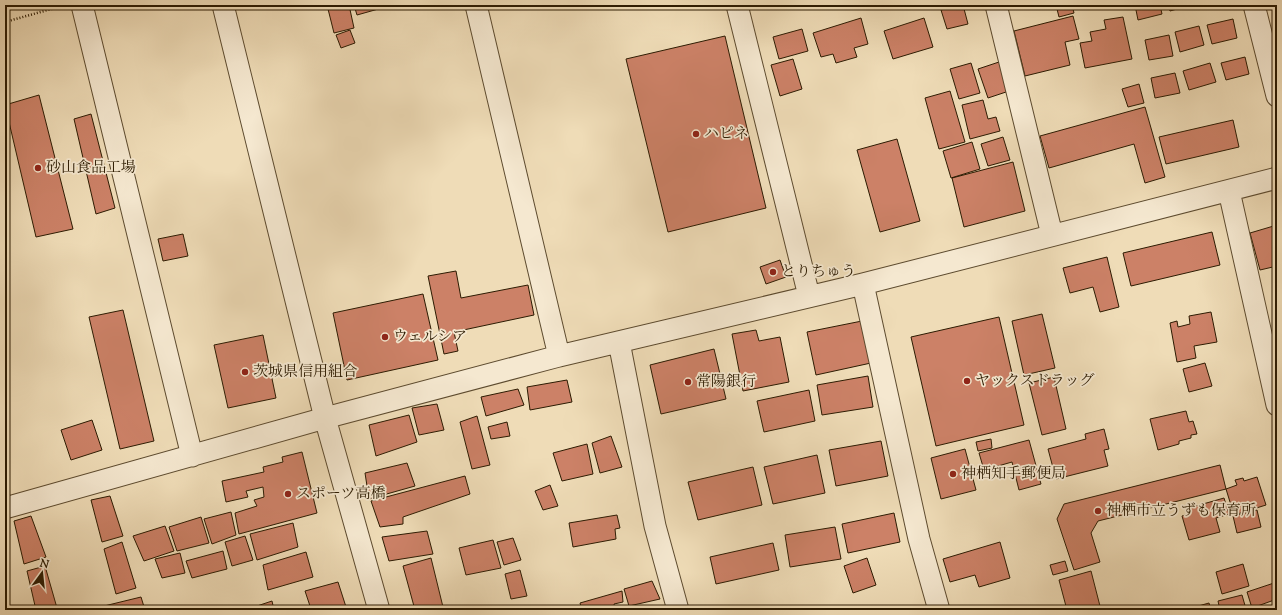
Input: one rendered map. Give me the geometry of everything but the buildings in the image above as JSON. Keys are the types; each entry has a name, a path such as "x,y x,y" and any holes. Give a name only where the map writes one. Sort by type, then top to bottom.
{"street":[{"path":"82,5 192,456"},
{"path":"223,5 325,418 379,610"},
{"path":"476,5 559,356"},
{"path":"737,5 810,296"},
{"path":"996,5 1052,235"},
{"path":"1254,5 1277,96"},
{"path":"5,508 325,418 559,356 863,284 1277,178"},
{"path":"1229,191 1277,405"},
{"path":"863,284 919,540 939,610"},
{"path":"619,342 655,526 678,610"}],"path":[{"path":"5,22 66,5"}],"place":[{"name":"ハピネ","path":"696,134"},
{"name":"砂山食品工場","path":"38,168"},
{"name":"とりちゅう","path":"773,272"},
{"name":"ウェルシア","path":"385,337"},
{"name":"茨城県信用組合","path":"245,372"},
{"name":"ヤックスドラッグ","path":"967,381"},
{"name":"常陽銀行","path":"688,382"},
{"name":"神栖知手郵便局","path":"953,474"},
{"name":"スポーツ高橋","path":"288,494"},
{"name":"神栖市立うずも保育所","path":"1098,511"}]}
